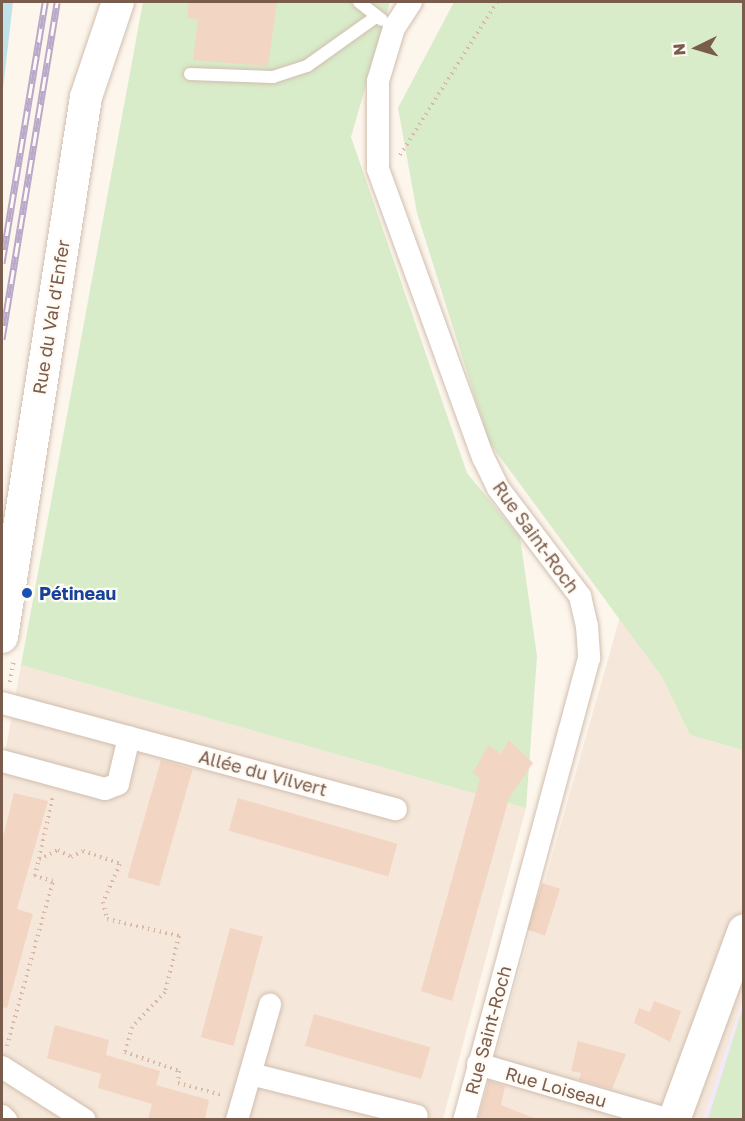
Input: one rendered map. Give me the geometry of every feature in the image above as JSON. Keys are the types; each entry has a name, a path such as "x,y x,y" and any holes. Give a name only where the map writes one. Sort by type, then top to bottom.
{"street":[{"name":"Rue du Val d'Enfer","path":"2,637 82,119 118,2"},
{"name":"Rue Saint-Roch","path":"411,2 385,22 374,123 382,179 483,457 498,488 580,596 587,626 589,658 464,1119"},
{"name":"Allée du Vilvert","path":"2,703 396,809"},
{"path":"2,761 105,789 118,784 129,737"},
{"path":"674,1119 744,930"},
{"path":"240,1110 270,1005"},
{"path":"3,1060 85,1119"},
{"name":"Rue Loiseau","path":"478,1064 669,1119"},
{"path":"251,1074 417,1116"},
{"path":"2,1116 6,1119"}],"lane":[{"path":"190,74 273,77 307,66 385,22 359,2"}],"path":[{"path":"382,179 426,121 497,2"},
{"path":"3,1060 53,881 35,876 58,776"},
{"path":"39,859 58,850 70,857 83,851 120,864 103,902 107,919 179,936 165,992 132,1027 125,1052 179,1071 178,1083 240,1110"}],"shaded area":[{"path":"620,617 662,677 690,735 743,750 743,1000 703,1119 477,1120"},
{"path":"21,665 526,808 443,1119 2,1120 2,770"},
{"path":"743,1000 743,1119 703,1119"}],"green space":[{"path":"143,2 390,2 351,137 467,473 520,537 537,656 526,808 21,665"},
{"path":"454,2 743,2 743,750 690,735 662,677 489,442 417,213 398,108"},
{"path":"743,1007 743,1119 708,1119"}],"water":[{"path":"3,2 13,2 2,97 2,16"}],"building":[{"path":"189,2 277,2 268,66 193,60 198,19 187,18"},
{"path":"509,740 533,763 509,798 452,1001 421,991 480,778 473,773 488,745 501,754"},
{"path":"161,760 193,769 159,886 127,877"},
{"path":"14,793 48,801 17,909 33,914 7,1008 2,1007 2,841"},
{"path":"238,798 398,844 388,876 229,831"},
{"path":"542,883 560,889 545,935 527,930"},
{"path":"230,928 263,937 234,1046 201,1037"},
{"path":"654,1001 681,1011 670,1042 634,1023 639,1008 650,1012"},
{"path":"314,1014 430,1047 421,1079 305,1046"},
{"path":"55,1025 109,1040 106,1055 160,1071 156,1085 209,1100 205,1119 148,1119 152,1104 98,1088 101,1074 47,1058"},
{"path":"578,1041 626,1054 612,1089 579,1080 581,1073 571,1071"},
{"path":"489,1081 505,1086 501,1105 536,1119 478,1119"}],"railway":[{"path":"2,263 45,2"},
{"path":"2,339 57,2"}],"place":[{"name":"Pétineau","path":"27,593"}]}
